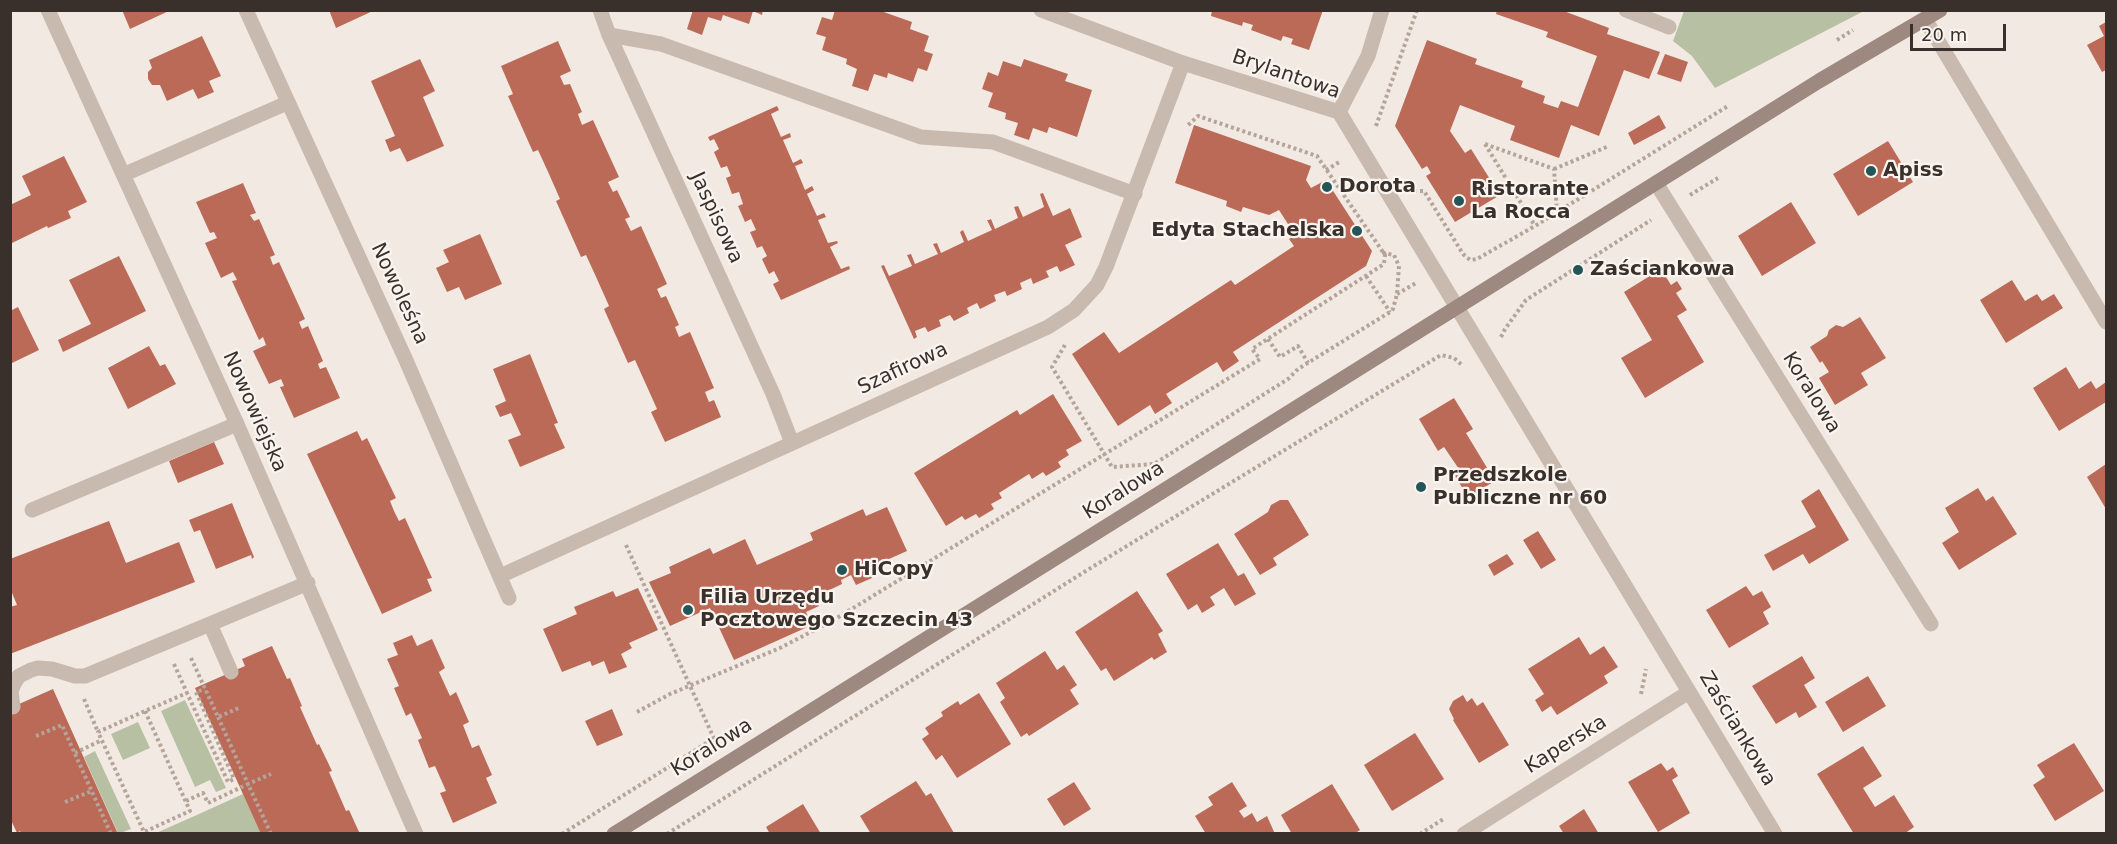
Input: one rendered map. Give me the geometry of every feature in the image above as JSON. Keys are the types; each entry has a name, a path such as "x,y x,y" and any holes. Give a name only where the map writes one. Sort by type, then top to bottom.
{"street":[{"name":"Nowowiejska","path":"48,10 125,174 237,424 416,834"},
{"name":"Nowoleśna","path":"246,10 405,358 509,597"},
{"name":"Jaspisowa","path":"600,10 609,35 773,394 792,443"},
{"name":"Brylantowa","path":"1041,10 1183,63 1339,112 1457,307"},
{"path":"1339,112 1368,56 1382,10"},
{"path":"1626,10 1669,27"},
{"name":"Koralowa","path":"614,834 1819,81 1940,10"},
{"path":"1925,19 2106,322"},
{"path":"609,35 661,44 921,137 993,142 1135,194"},
{"name":"Szafirowa","path":"500,576 1048,327 1074,310 1097,285 1135,194 1183,63"},
{"path":"125,174 287,103"},
{"name":"Koralowa","path":"1656,183 1930,624"},
{"name":"Zaściankowa","path":"1457,307 1776,834"},
{"path":"32,510 237,424"},
{"path":"13,707 11,691 15,682 19,676 30,669 52,669 85,676 308,583"},
{"path":"210,624 231,672"},
{"name":"Kaperska","path":"1464,834 1689,692"}],"path":[{"path":"1374,132 1417,10"},
{"path":"1834,42 1861,26"},
{"path":"1408,188 1414,191 1424,191 1461,252 1470,260 1484,257 1736,101"},
{"path":"637,712 690,685 780,648 832,621 1260,359 1252,349 1384,264 1384,255 1317,156 1198,116 1179,133"},
{"path":"1535,226 1485,144 1554,169 1609,146"},
{"path":"1326,170 1334,165"},
{"path":"1554,169 1557,212"},
{"path":"1503,347 1501,338 1505,328 1526,300 1718,178"},
{"path":"1070,336 1052,368 1104,456 1112,467 1154,464 1394,309 1399,266 1394,255 1384,253 1384,255"},
{"path":"1366,276 1390,312"},
{"path":"1396,294 1422,280"},
{"path":"1268,339 1280,357 1298,346 1308,363"},
{"path":"667,834 1083,573 1440,355 1454,358 1467,373"},
{"path":"562,834 713,739 616,523"},
{"path":"180,636 271,834"},
{"path":"189,653 173,661 228,782 234,779 196,692 205,689"},
{"path":"1636,700 1641,693 1646,667"},
{"path":"78,676 78,687 142,833 190,811 145,711"},
{"path":"98,732 187,693"},
{"path":"218,717 241,707"},
{"path":"36,736 62,725 111,834"},
{"path":"75,753 102,740"},
{"path":"186,801 203,794 207,803 271,774"},
{"path":"65,802 92,791"},
{"path":"1420,834 1447,817"}],"green space":[{"path":"1684,10 1864,11 1715,88 1692,56 1673,41"},
{"path":"185,700 226,788 216,792 210,780 195,787 161,711"},
{"path":"138,722 150,748 123,760 111,734"},
{"path":"95,751 131,829 118,833 84,757"},
{"path":"243,794 261,833 156,833 199,814"}],"building":[{"path":"122,10 171,10 130,29"},
{"path":"329,10 375,10 336,28"},
{"path":"693,10 763,10 762,15 753,11 749,24 723,15 721,21 708,17 702,35 687,29"},
{"path":"835,10 878,10 912,22 910,29 929,36 924,51 933,54 927,71 918,68 913,82 888,73 887,78 874,74 868,91 852,86 857,69 846,64 847,59 822,50 826,37 816,34 822,17 832,20"},
{"path":"1212,10 1323,10 1309,50 1291,44 1293,39 1283,36 1281,41 1251,30 1253,25 1243,22 1242,26 1211,16"},
{"path":"1497,10 1561,10 1609,28 1607,34 1660,52 1649,79 1624,70 1599,136 1571,125 1559,158 1510,140 1515,126 1460,105 1450,131 1465,153 1471,149 1500,195 1455,222 1426,176 1431,173 1427,166 1422,169 1395,126 1427,40 1477,59 1475,64 1523,81 1521,87 1545,96 1543,103 1558,108 1561,101 1578,107 1597,56 1546,37 1548,32 1496,14"},
{"path":"2106,22 2106,70 2102,72 2087,45 2104,36 2099,26"},
{"path":"202,36 221,76 209,81 214,92 198,99 193,89 167,101 160,85 152,85 148,79 148,72 152,68 149,60"},
{"path":"558,41 571,71 560,76 564,85 570,84 582,112 578,114 582,125 593,120 619,177 608,182 613,192 617,190 630,217 625,219 631,231 641,226 667,284 657,289 661,298 666,296 679,325 675,327 679,337 690,332 714,388 705,392 709,402 714,400 721,417 665,442 651,412 657,409 635,360 628,363 604,309 609,306 597,279 586,255 581,257 556,201 560,199 549,174 538,150 533,152 508,96 513,94 501,66"},
{"path":"1665,54 1688,62 1681,82 1657,74"},
{"path":"420,59 435,91 423,97 444,146 407,162 400,148 390,152 385,140 395,136 371,81"},
{"path":"1024,59 1068,74 1065,81 1092,90 1077,137 1049,127 1047,133 1033,128 1029,140 1014,135 1018,123 1005,119 1006,113 988,107 993,93 982,89 988,72 998,76 1003,61 1021,67"},
{"path":"777,106 779,110 771,114 781,137 790,133 791,137 783,140 793,163 801,159 803,163 795,166 805,190 812,186 814,190 807,194 817,216 824,213 826,217 818,220 828,243 837,241 838,243 830,247 841,269 849,266 850,269 781,300 773,284 779,281 774,271 769,274 762,259 767,256 762,246 757,248 750,232 756,230 751,219 745,222 738,206 743,204 739,192 732,194 726,178 731,176 727,166 721,168 714,152 719,149 714,139 710,141 708,137"},
{"path":"1659,115 1666,128 1634,145 1628,133"},
{"path":"1194,125 1311,166 1306,180 1311,188 1326,180 1372,251 1366,266 1233,352 1239,361 1223,372 1217,362 1166,394 1172,403 1155,414 1150,405 1118,426 1072,354 1104,332 1119,353 1231,280 1235,285 1294,246 1289,239 1295,235 1279,210 1269,215 1243,207 1241,212 1226,206 1227,201 1175,183"},
{"path":"1888,141 1913,182 1858,216 1833,174"},
{"path":"64,156 87,202 68,211 71,218 48,228 47,226 10,244 10,205 31,195 22,176"},
{"path":"243,183 256,213 250,215 254,221 259,219 275,255 270,257 273,265 279,262 305,319 299,322 302,329 308,326 323,361 318,364 320,369 326,367 340,398 294,418 280,387 284,386 281,379 269,384 253,351 266,345 263,337 259,340 232,281 237,280 233,272 221,278 205,243 217,238 214,232 210,233 196,202"},
{"path":"1043,193 1053,216 1070,208 1082,237 1065,245 1075,265 1060,272 1057,266 1046,271 1049,277 1033,284 1031,278 1020,283 1022,289 1007,296 1005,291 994,295 996,301 980,309 977,303 967,308 969,313 954,321 950,315 939,320 941,326 928,332 925,327 915,331 917,337 914,339 881,266 884,265 889,276 912,266 907,255 911,254 915,264 938,254 933,244 937,243 941,253 964,242 960,232 963,230 968,241 992,230 987,220 991,219 995,229 1018,218 1014,207 1018,206 1023,217 1044,207 1040,194"},
{"path":"1791,202 1816,243 1762,276 1738,236"},
{"path":"480,234 502,284 465,300 459,287 447,292 436,268 449,262 443,250"},
{"path":"119,256 146,311 63,352 58,340 91,324 69,280"},
{"path":"1661,269 1671,285 1677,281 1682,289 1676,293 1687,310 1677,316 1704,362 1645,398 1621,358 1652,340 1624,292"},
{"path":"2012,280 2025,301 2037,294 2042,301 2054,294 2063,308 2006,343 1980,300"},
{"path":"18,307 39,350 10,364 10,311"},
{"path":"1860,317 1886,358 1861,373 1868,385 1835,405 1819,378 1829,372 1810,347 1827,336 1829,330 1836,325 1843,327"},
{"path":"149,346 160,366 165,364 176,384 128,409 108,368"},
{"path":"530,354 558,423 554,424 565,448 520,467 508,440 521,435 511,413 500,417 495,406 506,401 493,369"},
{"path":"2066,367 2079,389 2091,381 2096,389 2106,382 2106,402 2059,431 2033,388"},
{"path":"1053,394 1082,441 1066,450 1069,455 1058,462 1061,467 1046,476 1043,472 1032,479 1029,474 999,493 1002,498 991,504 994,509 979,518 976,514 965,520 962,516 946,526 914,473 1017,410 1020,415"},
{"path":"1454,398 1473,429 1466,433 1495,481 1468,497 1455,476 1461,472 1444,447 1438,451 1419,419"},
{"path":"357,431 362,441 367,438 396,498 390,501 394,511 399,521 405,518 432,578 427,579 432,591 382,614 307,454"},
{"path":"214,442 224,464 178,483 169,461"},
{"path":"2106,464 2106,509 2087,477"},
{"path":"1978,488 1986,501 1993,496 2017,534 1959,570 1942,543 1959,532 1945,508"},
{"path":"1819,489 1849,540 1809,564 1803,554 1773,571 1764,555 1816,527 1801,501"},
{"path":"1280,500 1288,500 1309,535 1273,558 1277,565 1260,575 1234,534 1268,512 1271,505"},
{"path":"232,503 254,557 252,559 251,555 216,569 200,530 194,532 189,520"},
{"path":"887,507 907,551 880,563 882,568 870,574 872,578 856,585 851,575 841,580 842,584 815,597 819,606 806,612 812,625 734,660 710,608 670,626 649,582 671,573 669,567 710,548 713,554 745,539 757,565 813,540 810,533 863,509 866,516"},
{"path":"109,521 126,563 179,542 195,582 10,654 10,607 17,605 10,588 10,559"},
{"path":"1538,531 1556,560 1541,569 1523,540"},
{"path":"1218,543 1238,576 1244,573 1256,594 1235,606 1224,588 1210,597 1215,605 1202,613 1197,604 1188,610 1166,574"},
{"path":"1507,554 1514,564 1494,576 1488,565"},
{"path":"1746,586 1753,596 1762,591 1771,607 1763,612 1769,624 1729,648 1706,610"},
{"path":"638,588 658,630 629,643 632,648 621,654 627,667 609,674 604,661 592,666 590,661 562,672 543,629 577,614 574,607 613,591 616,597"},
{"path":"1137,591 1163,631 1158,634 1167,652 1154,660 1152,657 1114,681 1106,668 1101,671 1075,632"},
{"path":"412,635 417,646 432,639 445,668 439,672 450,696 456,692 469,722 463,725 472,748 479,745 492,775 486,778 497,803 453,823 440,793 446,791 435,766 429,768 418,740 422,738 411,713 406,716 394,688 399,686 387,659 398,655 393,643"},
{"path":"1579,637 1590,655 1604,646 1618,667 1604,676 1608,683 1557,715 1551,706 1542,712 1535,700 1544,694 1528,669"},
{"path":"272,646 287,679 290,678 317,745 319,744 332,771 329,772 346,811 349,810 360,834 261,834 195,688 245,666 242,659"},
{"path":"1045,651 1057,670 1064,665 1077,685 1070,690 1079,704 1029,736 1027,733 1021,737 1000,702 1005,698 996,683"},
{"path":"1802,656 1815,678 1804,685 1817,707 1799,718 1796,712 1776,724 1752,686"},
{"path":"1868,676 1886,706 1843,732 1825,702"},
{"path":"53,689 118,834 21,834 20,831 17,833 10,818 10,708"},
{"path":"979,693 1011,744 957,778 942,755 936,760 922,739 929,734 925,728 943,716 941,712 958,701 960,705"},
{"path":"1463,695 1467,702 1472,698 1477,706 1483,702 1509,745 1479,763 1453,720 1449,709 1453,701"},
{"path":"612,709 623,735 597,746 585,721"},
{"path":"1415,733 1444,779 1392,811 1364,765"},
{"path":"2074,743 2104,791 2055,821 2033,785 2045,777 2037,765"},
{"path":"1863,746 1882,776 1863,788 1875,807 1894,795 1914,827 1904,834 1854,834 1817,774"},
{"path":"1661,763 1667,771 1673,767 1678,776 1672,780 1690,813 1658,832 1628,782"},
{"path":"916,781 926,796 931,793 954,833 871,834 860,816"},
{"path":"1074,782 1091,809 1064,826 1047,799"},
{"path":"1232,782 1247,806 1239,811 1244,818 1252,813 1257,822 1267,816 1275,834 1206,834 1195,816 1213,805 1208,797"},
{"path":"1332,784 1360,830 1354,834 1292,834 1281,815"},
{"path":"803,804 821,834 770,834 766,827"},
{"path":"1584,809 1599,834 1564,834 1559,826"}],"place":[{"name":"Apiss","path":"1871,171"},
{"name":"Dorota","path":"1327,187"},
{"name":"Ristorante La Rocca","path":"1459,201"},
{"name":"Edyta Stachelska","path":"1357,231"},
{"name":"Zaściankowa","path":"1578,270"},
{"name":"Przedszkole Publiczne nr 60","path":"1421,487"},
{"name":"HiCopy","path":"842,570"},
{"name":"Filia Urzędu Pocztowego Szczecin 43","path":"688,610"}]}
